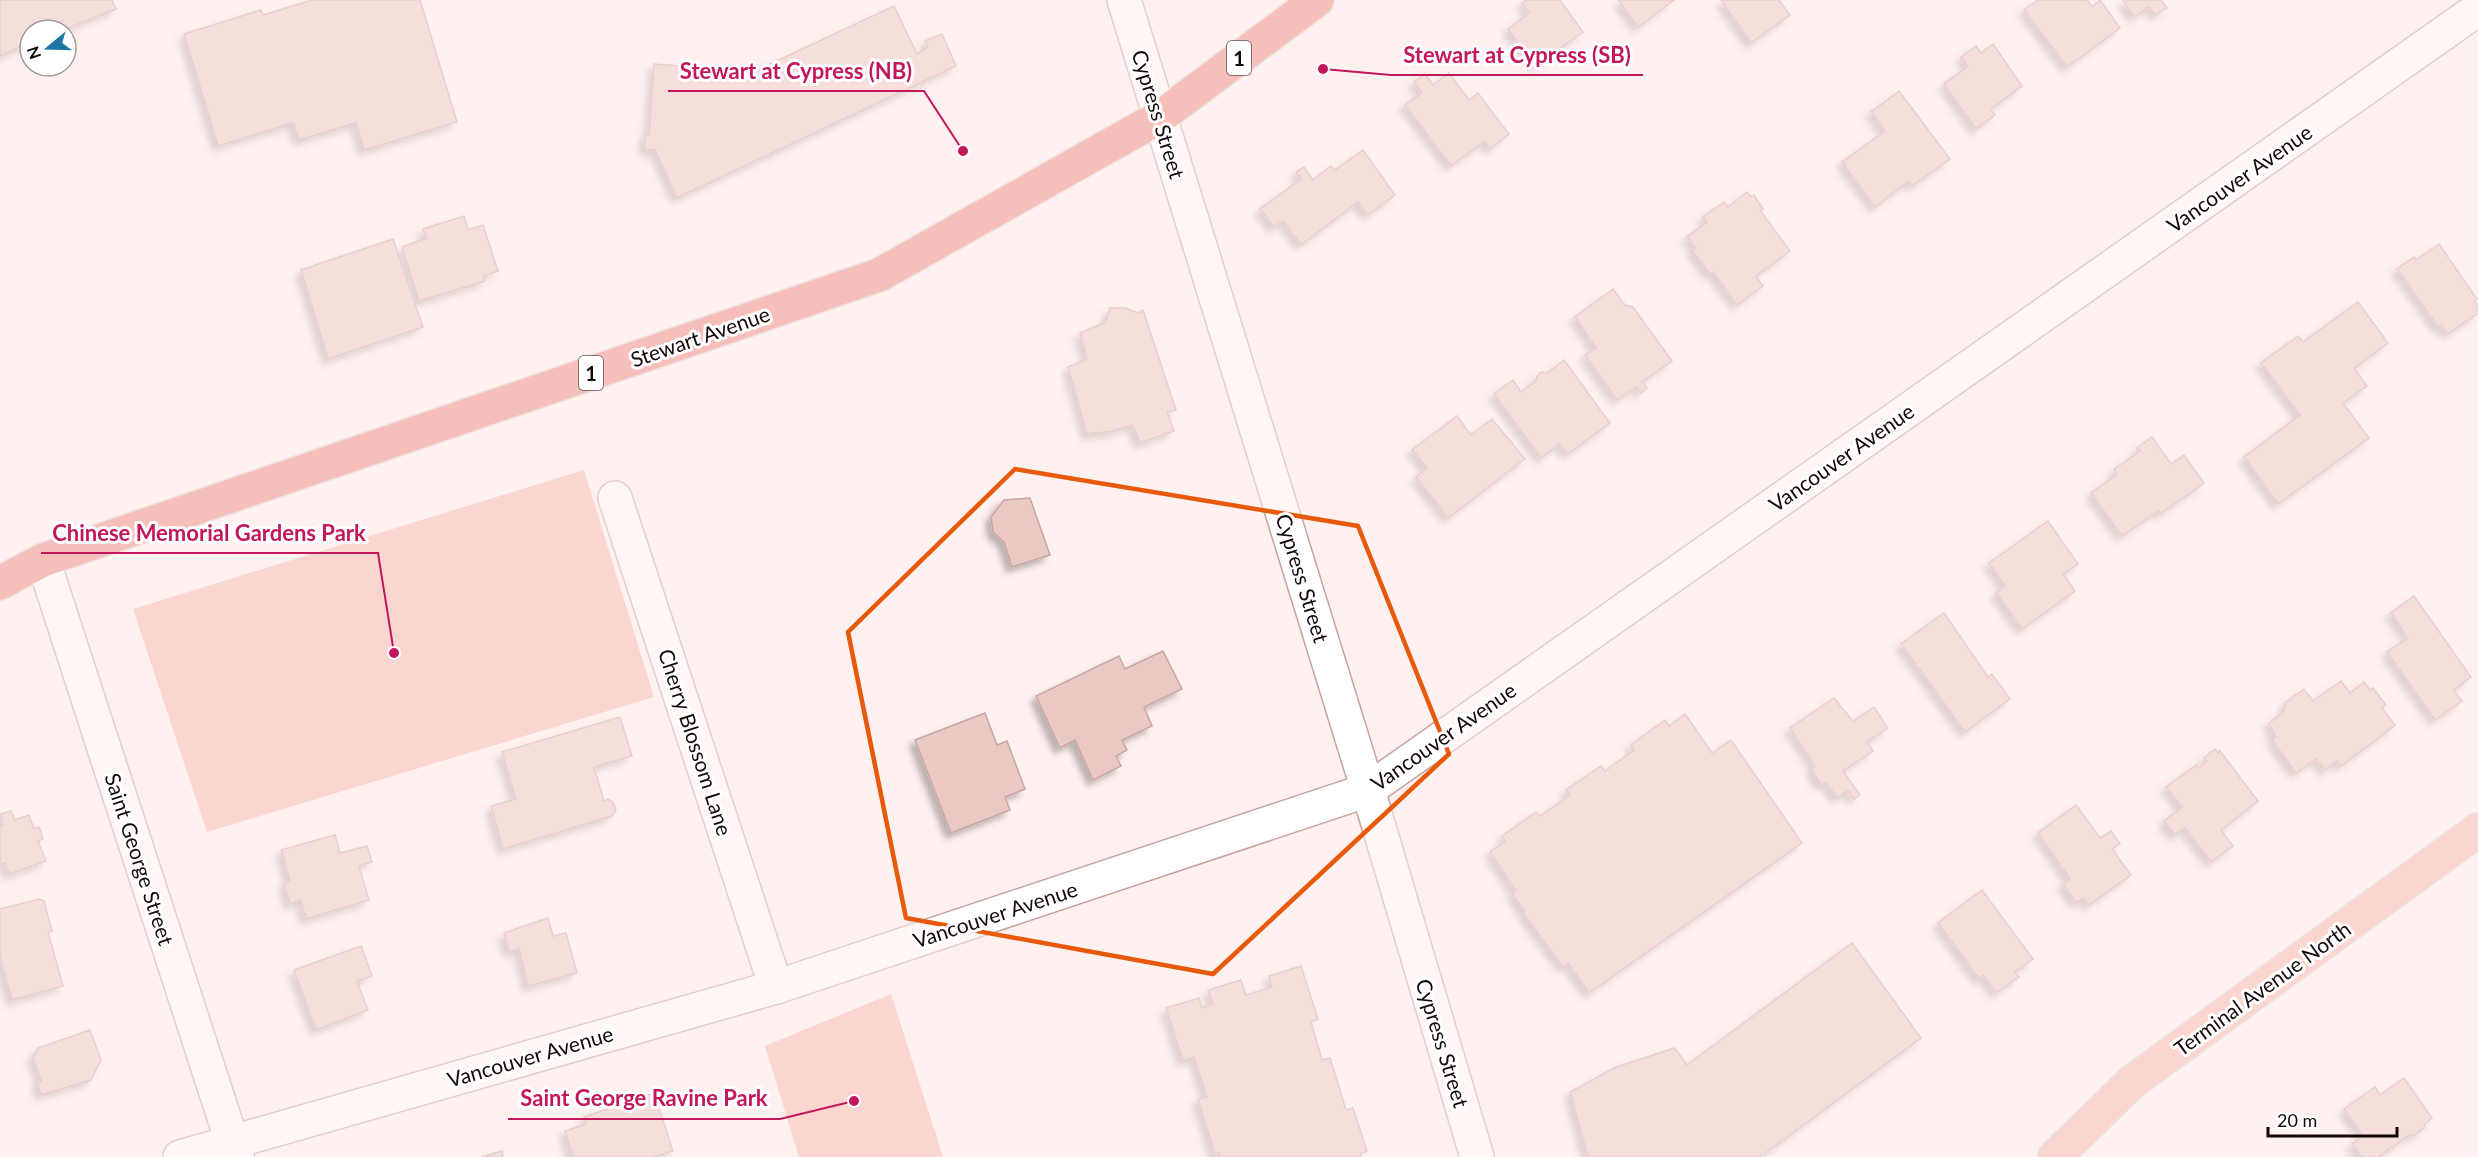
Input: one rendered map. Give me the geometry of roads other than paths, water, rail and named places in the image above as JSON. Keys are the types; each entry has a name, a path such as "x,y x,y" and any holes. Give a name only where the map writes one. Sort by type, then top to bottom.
{"highway":[{"name":"Stewart Avenue","path":"0,583 43,560 879,274 1160,117 1317,0"}],"main road":[{"name":"Terminal Avenue North","path":"2055,1157 2132,1082 2478,830"}],"street":[{"name":"Cypress Street","path":"1124,0 1368,790 1477,1157"},
{"name":"Vancouver Avenue","path":"180,1157 234,1149 776,987 1368,790 2478,9"},
{"name":"Cherry Blossom Lane","path":"615,498 776,987"},
{"name":"Saint George Street","path":"43,560 234,1149"}],"place":[{"name":"Stewart at Cypress (SB)","path":"1323,69"},
{"name":"Stewart at Cypress (NB)","path":"963,151"},
{"name":"Chinese Memorial Gardens Park","path":"394,653"},
{"name":"Saint George Ravine Park","path":"854,1101"}]}
